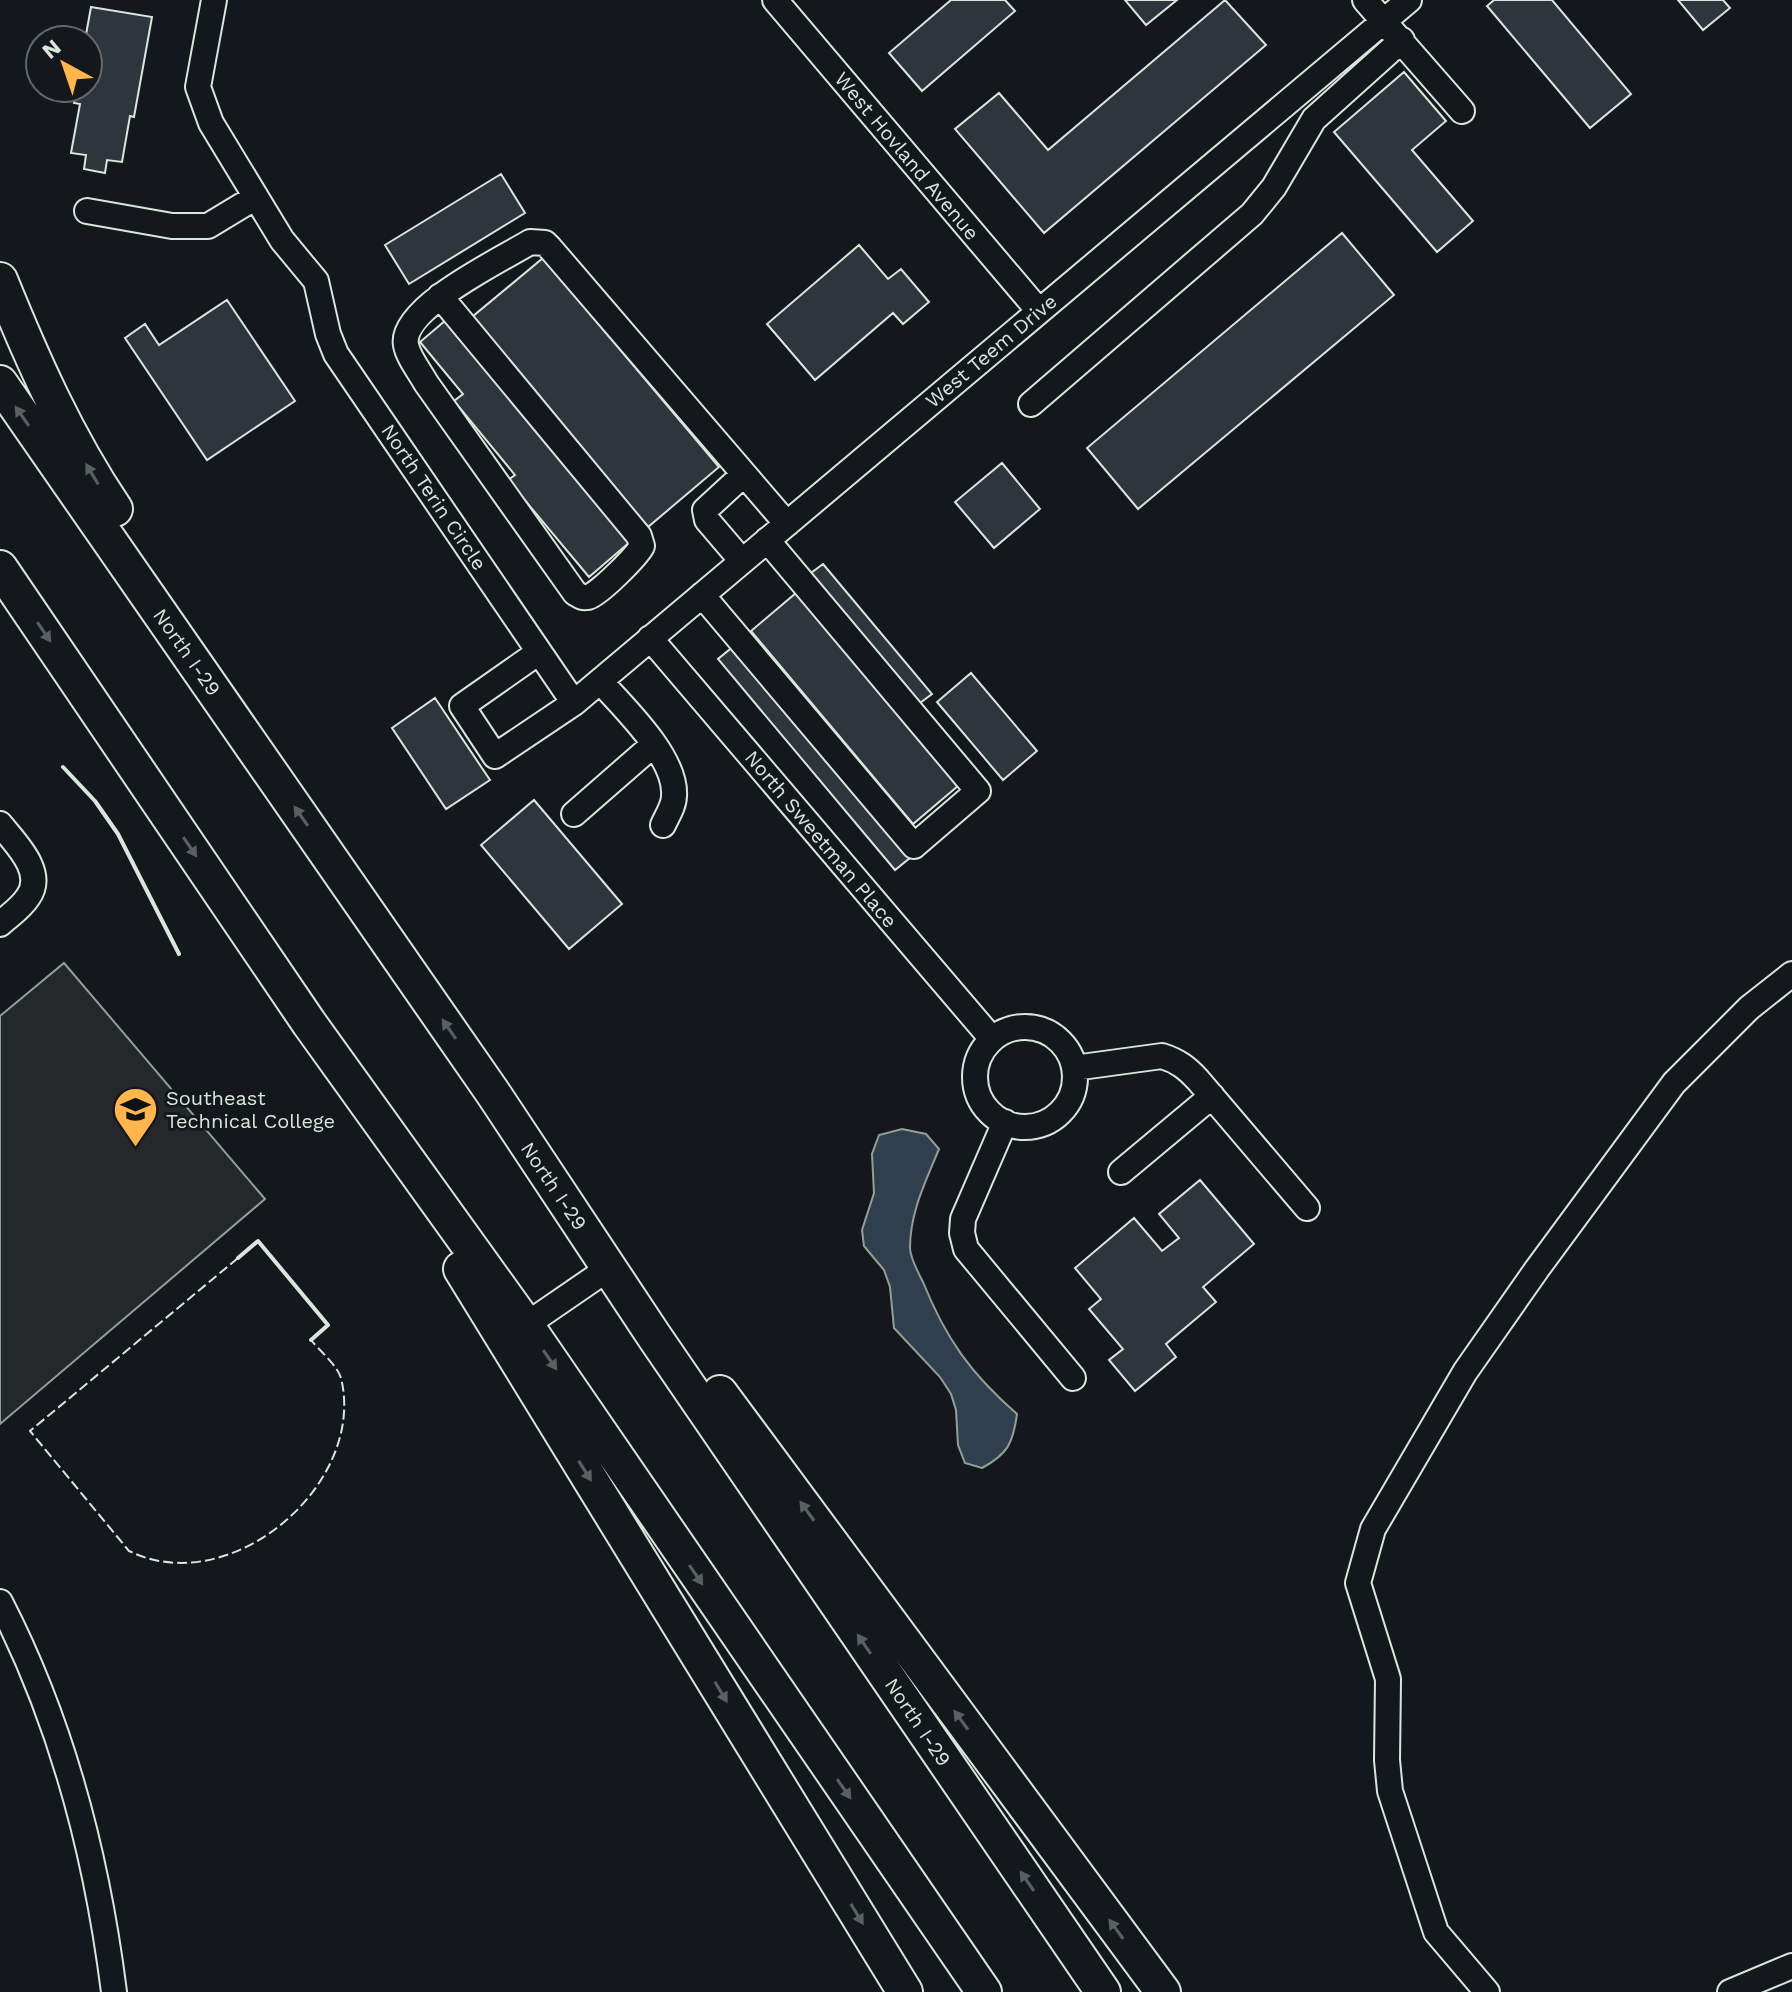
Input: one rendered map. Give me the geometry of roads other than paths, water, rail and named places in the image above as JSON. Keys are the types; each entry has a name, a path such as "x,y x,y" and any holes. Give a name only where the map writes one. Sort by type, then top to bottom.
{"highway":[{"path":"0,280 90,473 174,598 195,664"},
{"name":"North I-29","path":"0,383 493,1093 1103,1992"},
{"path":"0,568 309,1023 526,1325 984,1992"},
{"path":"309,1023 905,1992"},
{"path":"493,1093 695,1359 1163,1992"}],"street":[{"path":"87,211 172,226 208,226 256,197 211,123 198,87 214,0"},
{"name":"West Hovland Avenue","path":"775,0 1039,311"},
{"path":"1365,0 1462,111"},
{"name":"West Teem Drive","path":"539,652 462,706 495,756 574,703 1409,0"},
{"path":"1031,404 1252,214 1274,187 1314,119 1402,40"},
{"path":"1296,96 1314,119"},
{"name":"North Terin Circle","path":"256,197 282,240 316,281 328,334 336,354 574,703"},
{"path":"440,296 639,536 642,546 639,552 591,596 575,593 426,383 406,346 406,335 413,321 440,296 530,242 545,243 787,524"},
{"path":"742,561 707,520 705,510 743,475"},
{"path":"702,595 914,846 946,819 978,791 767,540"},
{"name":"North Sweetman Place","path":"650,638 992,1039"},
{"path":"600,681 666,763 674,782 674,800 663,825"},
{"path":"574,814 653,745"},
{"path":"0,824 27,859 33,884 30,896 0,924"},
{"path":"1487,1992 1436,1932 1390,1791 1387,1760 1388,1679 1358,1583 1373,1529 1465,1372 1674,1083 1749,1008 1792,974"},
{"path":"1022,1027 1038,1028 1053,1035 1065,1046 1074,1068 1073,1093 1065,1107 1053,1118 1029,1126 1005,1122 991,1113 981,1100 976,1085 979,1060 992,1039 1006,1030 1022,1027"},
{"path":"1074,1068 1162,1056 1186,1066 1307,1208"},
{"path":"1121,1172 1212,1096"},
{"path":"1005,1122 963,1219 963,1241 966,1249 1073,1378"},
{"path":"526,1325 609,1268"},
{"path":"0,1602 28,1662 68,1770 96,1878 114,1992"},
{"path":"1730,1992 1792,1966"}],"water":[{"path":"902,1129 926,1134 939,1149 913,1222 910,1248 913,1261 941,1321 961,1354 986,1385 1017,1414 1008,1447 982,1468 965,1463 958,1445 956,1410 951,1394 940,1377 894,1328 890,1287 884,1270 864,1246 862,1230 874,1193 872,1154 879,1135"}],"place":[{"name":"Southeast Technical College","path":"135,1149"}]}
